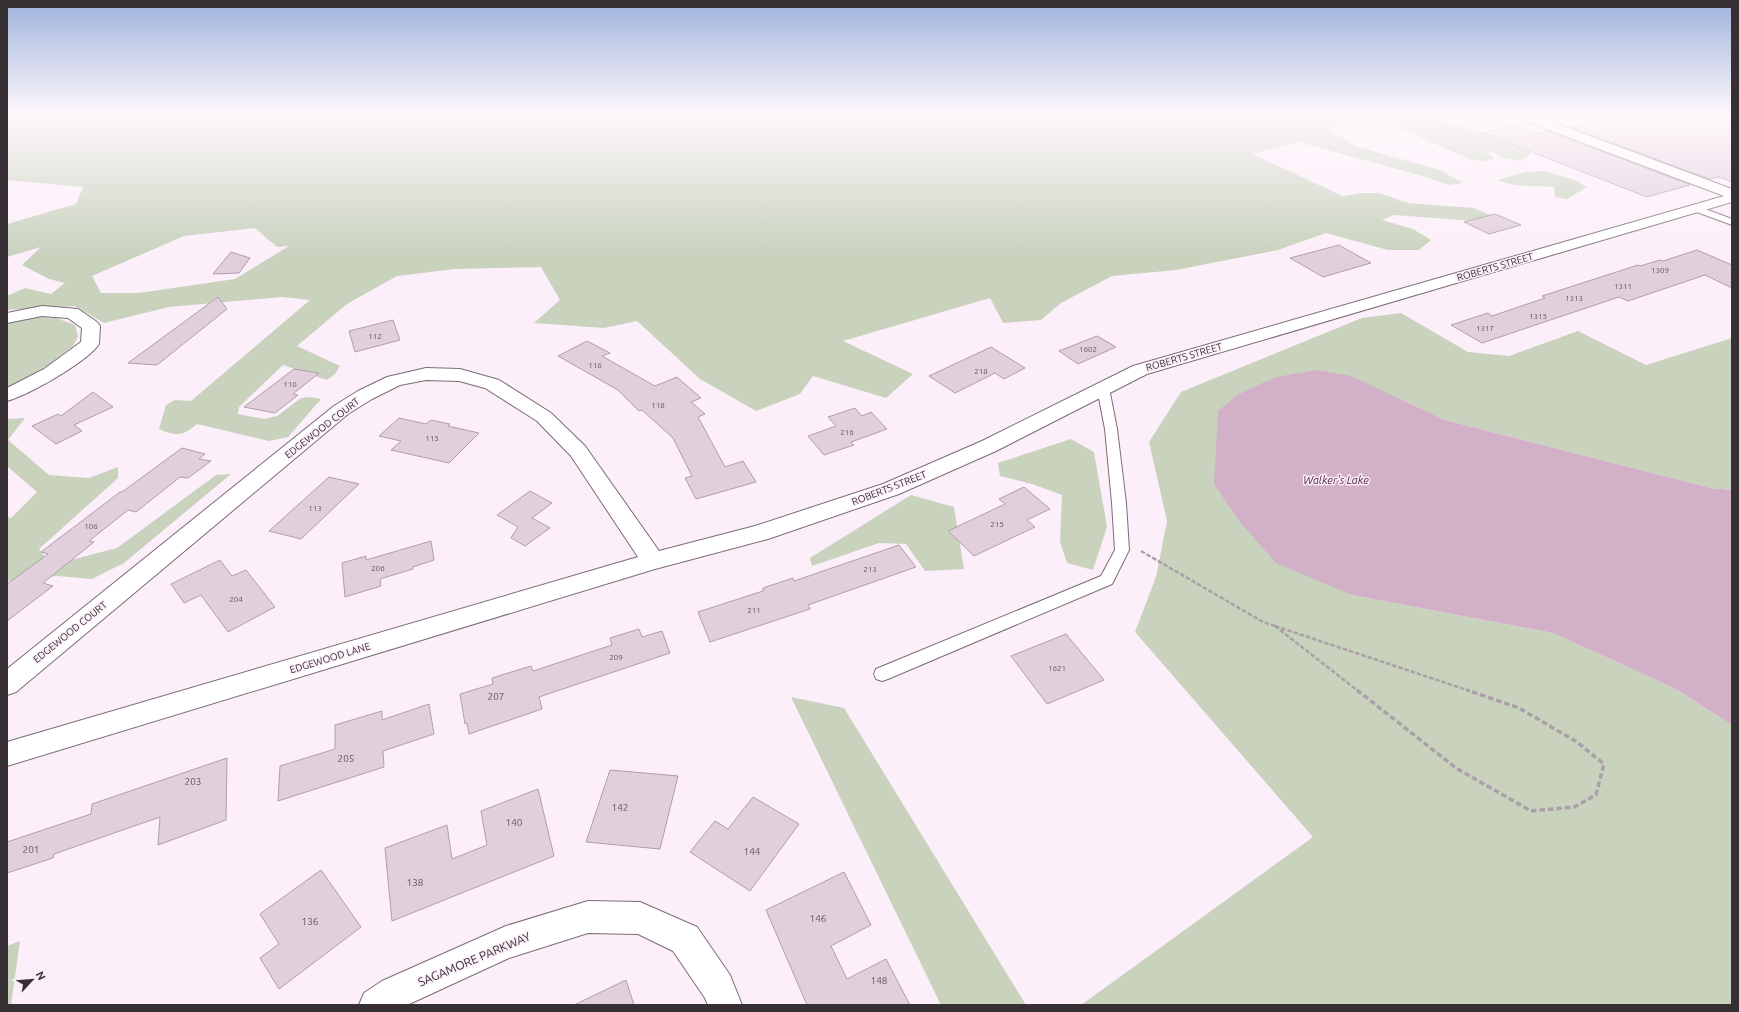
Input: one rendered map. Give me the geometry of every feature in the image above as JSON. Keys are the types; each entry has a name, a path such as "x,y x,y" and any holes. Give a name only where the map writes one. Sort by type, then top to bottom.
{"street":[{"path":"1645,161 1732,194"},
{"name":"ROBERTS STREET","path":"653,561 760,533 891,489 989,446 1140,370 1732,198"},
{"path":"7,318 42,311 72,313 91,326 90,344 60,368 27,388 7,395"},
{"name":"EDGEWOOD COURT","path":"7,684 341,410 365,395 394,381 426,374 460,375 492,384 544,417 578,451 653,561"},
{"name":"EDGEWOOD LANE","path":"7,754 653,561"},
{"name":"SAGAMORE PARKWAY","path":"376,1005 394,993 506,943 588,917 640,918 685,939 718,988 725,1005"}],"lane":[{"path":"1697,209 1732,222"},
{"path":"882,674 1107,580 1122,550 1122,540 1111,429 1103,388"}],"path":[{"path":"1122,540 1263,622 1275,626 1519,708 1577,742 1604,764 1596,795 1574,807 1531,810 1456,768 1275,626"}],"green space":[{"path":"7,161 1268,161 1343,196 1362,193 1379,193 1408,203 1474,208 1495,217 1475,221 1394,215 1382,220 1413,229 1431,240 1419,250 1388,250 1326,233 1278,250 1176,270 1112,276 1061,303 1041,320 1003,323 990,298 843,341 913,374 886,398 813,376 800,394 756,411 700,379 637,321 604,328 534,323 560,300 541,267 455,269 397,276 347,304 297,346 340,366 335,374 327,380 283,365 239,407 238,414 264,419 277,416 301,398 310,397 321,399 288,437 269,441 197,424 188,431 179,434 170,433 159,429 166,405 175,400 191,401 310,300 282,297 169,307 104,323 75,306 7,310 7,296 25,288 51,294 65,283 49,279 22,265 41,247 7,257 7,224 76,204 83,187 7,180","holes":["255,228 277,247 289,246 235,279 139,293 101,293 92,276 184,236"]},
{"path":"1368,161 1409,161 1440,170 1463,183 1448,185 1426,177"},
{"path":"1543,171 1575,180 1587,187 1567,199 1555,197 1554,187 1517,185 1503,183 1498,180 1525,172"},
{"path":"1401,313 1468,352 1509,356 1578,331 1646,365 1732,338 1732,490 1711,488 1445,420 1404,401 1352,595 1553,633 1674,688 1732,725 1732,1005 1081,1005 1313,837 1135,632 1156,577 1167,521 1149,442 1181,392 1362,318"},
{"path":"29,317 56,318 75,325 78,336 73,346 48,365 7,388 7,322"},
{"path":"25,418 8,440 49,475 89,478 118,467 118,478 39,549 51,565 117,548 216,475 231,474 124,563 92,579 58,576 7,581 7,517 11,518 37,492 7,466 7,419"},
{"path":"1071,439 1094,452 1107,527 1093,570 1067,563 1060,541 1062,495 1032,484 1000,476 998,463"},
{"path":"911,495 954,507 964,569 925,571 906,544 879,543 812,566 810,558"},
{"path":"791,697 844,708 1026,1005 941,1005"},
{"path":"20,941 11,1005 7,1005 7,946"}],"water":[{"name":"Walker's Lake","path":"1317,370 1351,376 1445,420 1711,488 1732,490 1732,725 1674,688 1553,633 1352,595 1276,563 1239,521 1214,484 1218,411 1237,395 1276,377"}],"building":[{"path":"1555,161 1627,161 1690,185 1647,197"},
{"path":"1662,161 1732,161 1732,182 1719,177 1710,179"},
{"path":"1495,214 1521,225 1489,234 1464,222"},
{"path":"1339,245 1371,263 1323,277 1290,258"},
{"path":"1697,250 1732,265 1732,288 1705,275 1628,301 1619,297 1482,343 1451,325 1488,313 1492,316 1545,298 1542,296 1638,265 1640,266 1660,260 1663,261"},
{"path":"231,252 250,258 239,273 213,274"},
{"path":"218,297 227,309 157,365 128,363"},
{"path":"393,320 400,340 355,352 349,331"},
{"path":"1097,336 1116,347 1078,364 1059,351"},
{"path":"587,341 610,353 602,356 655,386 677,377 701,398 691,402 705,414 698,417 725,467 743,461 756,482 696,499 685,478 692,476 673,438 642,410 639,411 618,390 558,356"},
{"path":"991,347 1025,368 1004,379 995,373 955,393 929,376"},
{"path":"294,369 319,373 293,394 298,395 275,413 244,407"},
{"path":"93,392 113,407 74,425 82,431 56,444 32,426 58,414 61,416"},
{"path":"855,408 862,416 871,412 887,429 851,442 854,445 824,455 808,436 836,426 828,417"},
{"path":"399,418 426,424 431,420 450,424 448,426 479,433 449,463 391,450 401,441 379,436"},
{"path":"182,448 205,454 199,459 211,461 188,478 180,477 136,512 128,510 89,541 94,542 43,583 53,586 7,621 7,584 48,554 41,552 120,492"},
{"path":"329,477 359,484 301,539 269,531"},
{"path":"1024,487 1050,509 1027,520 1035,527 974,556 948,531 1005,504 999,499"},
{"path":"530,491 552,503 532,518 550,528 525,546 511,538 518,527 497,515"},
{"path":"431,541 434,560 413,567 413,569 380,579 381,586 345,597 342,563 366,556 366,560"},
{"path":"899,545 916,567 808,605 810,609 710,642 698,612 763,591 763,588 793,578 794,581"},
{"path":"220,560 232,576 246,570 275,607 228,632 201,595 184,603 171,584"},
{"path":"639,629 642,637 662,631 670,653 539,697 542,709 469,734 467,723 465,724 460,694 493,684 492,678 531,666 533,671 612,645 610,638"},
{"path":"1066,634 1104,680 1047,704 1011,656"},
{"path":"429,704 434,734 383,751 384,767 278,801 280,766 335,749 335,725 382,711 382,720"},
{"path":"227,758 226,820 158,845 160,817 54,854 53,858 7,873 7,842 91,814 92,804"},
{"path":"610,770 678,776 660,849 586,842"},
{"path":"538,789 554,856 392,921 385,848 447,825 452,859 487,845 481,811"},
{"path":"753,797 799,824 750,891 690,852 715,821 728,829"},
{"path":"321,870 361,927 279,989 260,958 279,944 260,914"},
{"path":"844,872 871,925 831,946 847,979 886,959 910,1005 807,1005 766,910"},
{"path":"626,980 634,1005 574,1005"}]}
